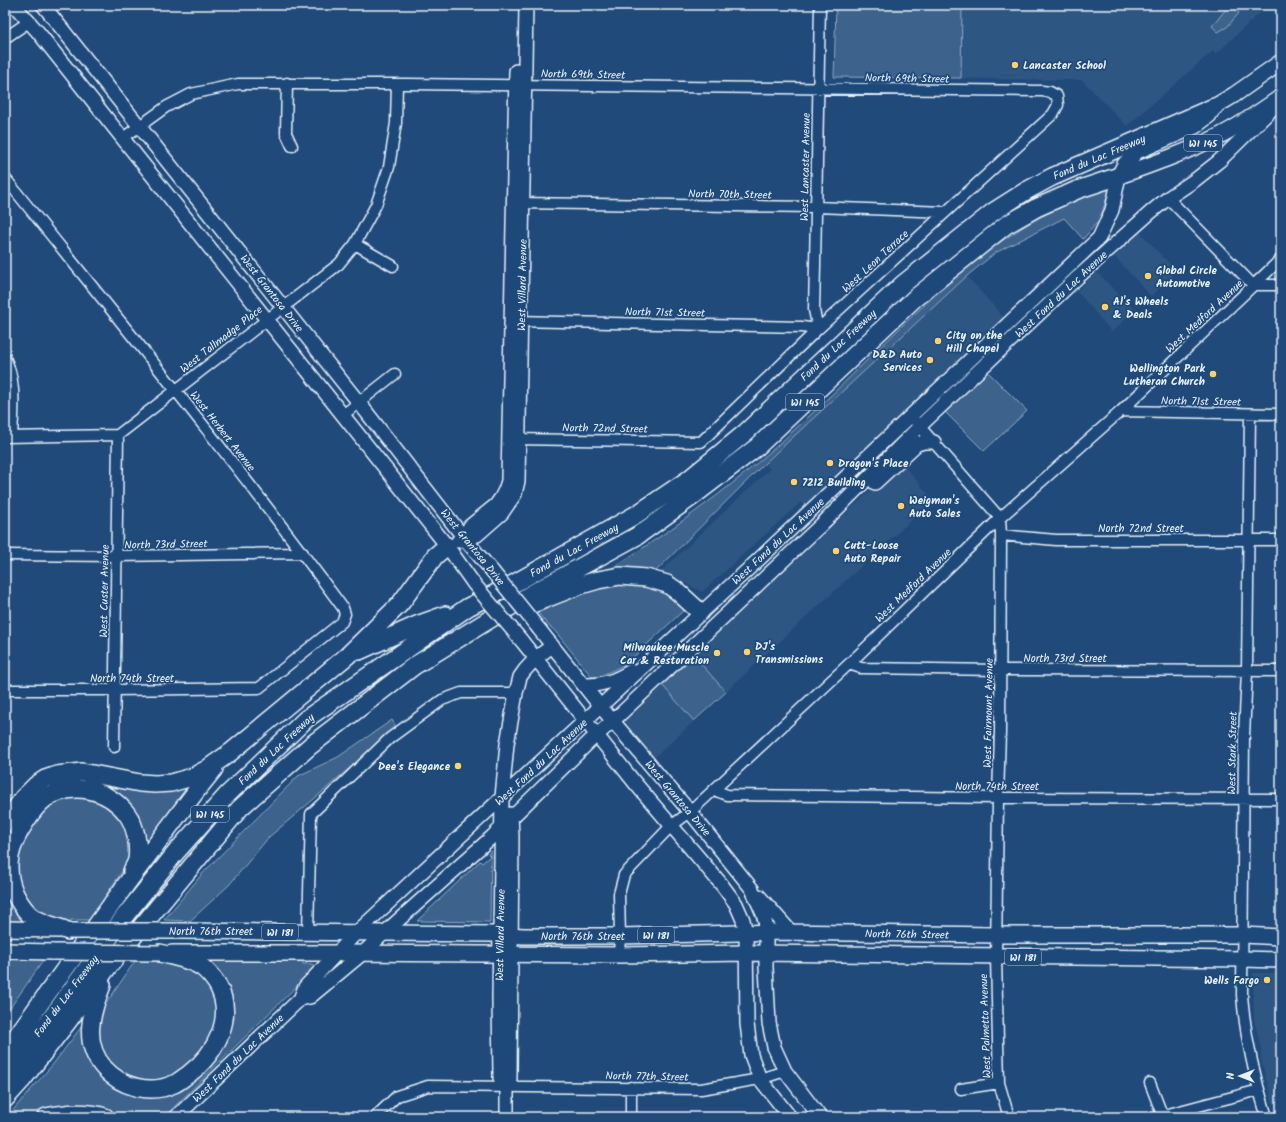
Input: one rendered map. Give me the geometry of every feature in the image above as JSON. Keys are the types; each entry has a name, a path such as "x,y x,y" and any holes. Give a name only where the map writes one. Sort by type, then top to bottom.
{"highway":[{"name":"Fond du Lac Freeway","path":"5,1076 55,1013 124,917 177,851 227,795 306,719 468,607 506,588 637,514 688,479 745,433 903,284 993,212 1026,191 1052,177 1214,107"},
{"name":"Fond du Lac Freeway","path":"5,1099 23,1079 65,1026 108,967 240,808 310,746 414,666 531,594 637,536 693,496 757,447 915,298 1006,225 1036,208 1077,190 1120,176"},
{"path":"5,823 24,797 36,785 57,775 82,772 140,783 155,784 171,783 192,777 207,769 231,752 347,656 400,604 436,556 447,546"},
{"path":"483,624 581,585 620,576 646,578 667,584 677,590 700,612"},
{"path":"347,656 418,625 468,607"},
{"path":"5,1052 127,883 197,790 231,752"},
{"path":"68,931 30,915 18,900 10,884 8,870 9,858 14,843 21,828 30,815 46,799 62,791 77,789 94,791 108,797 120,806 130,818 135,831 137,844 136,861 127,883"},
{"path":"108,967 94,1004 91,1020 90,1036 93,1050 99,1062 116,1079 130,1086 158,1089 174,1084 195,1069 206,1057 214,1047 222,1029 224,1016 224,1004 221,992 214,979 202,967 188,961 160,953"},
{"path":"46,1117 75,1113 93,1114 105,1117"}],"main road":[{"name":"WI 145","path":"1214,107 1281,62"},
{"name":"West Fond du Lac Avenue","path":"1120,176 1160,162 1218,136 1241,124 1281,98"},
{"path":"1120,176 1125,164 1137,151 1195,126 1209,115 1214,107"},
{"name":"North 76th Street","path":"5,929 68,931 620,936 792,933 1242,935 1281,937"},
{"name":"North 76th Street","path":"5,951 619,956 747,953 1281,960"}],"street":[{"name":"West Grantosa Drive","path":"14,5 30,21 267,319 447,546 474,584 536,658 635,783 722,885 736,904 743,920 746,933 747,1024 751,1055 760,1079 790,1117"},
{"name":"West Villard Avenue","path":"447,546 464,538 477,535 502,513 512,501 518,481 514,439 520,85 517,5"},
{"name":"West Villard Avenue","path":"520,85 526,5"},
{"name":"West Lancaster Avenue","path":"818,329 814,310 820,5"},
{"name":"West Grantosa Drive","path":"48,6 140,126 464,538 494,572 600,706 690,812 752,889 764,914 766,925 769,1023 774,1047 784,1071 820,1117"},
{"path":"5,38 30,21 48,6"},
{"path":"287,83 286,133 292,146"},
{"name":"North 69th Street","path":"123,138 166,107 191,94 238,84 520,85 1042,91 1050,92 1057,96"},
{"name":"West Tallmadge Place","path":"118,435 338,264 355,244 376,205 389,167 396,123 397,84"},
{"name":"West Leon Terrace","path":"701,442 818,329 1053,114 1058,105 1057,96"},
{"name":"West Fond du Lac Avenue","path":"300,999 310,997 363,953 502,828 597,735 840,506 920,426 1106,251 1168,198 1218,162 1281,98"},
{"name":"West Fond du Lac Avenue","path":"176,1117 300,999 305,987 356,933 505,790 585,720 654,656 1099,238 1112,210 1120,176"},
{"name":"West Herbert Avenue","path":"5,178 176,390 344,608 345,614 342,622 259,688"},
{"path":"1168,198 1253,285 1281,286"},
{"name":"North 70th Street","path":"519,203 816,207 945,212"},
{"path":"355,244 393,266"},
{"name":"West Medford Avenue","path":"619,956 619,894 624,875 672,826 690,812 849,664 1000,518 1121,411 1281,259"},
{"name":"North 71st Street","path":"516,321 802,327 818,329"},
{"path":"5,358 10,368 13,382 8,437 118,435"},
{"path":"344,416 394,374"},
{"name":"North 71st Street","path":"1121,411 1281,414"},
{"name":"West Stark Street","path":"1250,414 1242,995 1244,1022 1259,1090"},
{"path":"910,416 1000,518"},
{"name":"West Custer Avenue","path":"114,747 118,435"},
{"name":"North 72nd Street","path":"514,439 701,442"},
{"path":"840,506 852,504 917,444 934,442"},
{"name":"West Fairmount Avenue","path":"996,957 1001,670 1000,518"},
{"name":"North 72nd Street","path":"1001,535 1056,540 1281,540"},
{"name":"North 73rd Street","path":"5,555 117,556 303,553"},
{"path":"700,612 711,617 722,618"},
{"name":"West Villard Avenue","path":"506,935 502,828 507,744 520,677 536,658 552,646"},
{"path":"584,686 608,683 654,656"},
{"name":"North 73rd Street","path":"849,664 861,668 1281,671"},
{"name":"North 74th Street","path":"5,690 259,688"},
{"path":"308,932 311,814 390,738 442,700 461,693 516,693"},
{"name":"West Villard Avenue","path":"505,790 512,818 500,1078 506,1086 507,1117"},
{"name":"North 74th Street","path":"714,790 726,795 1281,799"},
{"path":"722,885 738,870"},
{"path":"752,889 773,910 792,933"},
{"name":"West Palmetto Avenue","path":"996,957 999,1084 1010,1117"},
{"name":"North 77th Street","path":"506,1086 701,1089 760,1079 784,1071"},
{"path":"1150,1083 1161,1116 1259,1090 1268,1117"},
{"path":"961,1089 999,1084"},
{"path":"375,1117 398,1096 428,1086 506,1086"},
{"path":"631,1087 631,1117"}],"shaded area":[{"name":"Lancaster School","path":"836,5 1268,5 1216,54 1213,51 1127,126 1082,80 835,77"},
{"path":"836,5 962,5 961,78 834,77"},
{"path":"1229,6 1234,8 1239,13 1227,27 1218,32 1212,26"},
{"path":"5,9 15,17 15,22 5,29"},
{"path":"1110,185 1111,193 1108,194 1100,219 1083,239 1064,218 995,253 967,276 765,463 652,575 604,573 694,513 758,463 931,299 989,250 1042,216"},
{"path":"1140,232 1177,272 1151,296 1114,256"},
{"path":"1097,272 1134,310 1112,332 1077,291"},
{"path":"967,276 1005,319 804,505 801,502 702,592 660,572 770,469 765,463"},
{"path":"5,358 10,368 12,437 5,437"},
{"path":"987,371 1027,411 984,451 943,410"},
{"path":"901,462 933,500 653,759 622,722"},
{"path":"610,582 653,583 681,600 684,610 626,664 596,678 592,677 555,631 538,613 585,591"},
{"path":"694,656 726,692 694,721 662,685"},
{"path":"392,720 396,727 269,837 229,885 190,921 164,920 203,873 298,776 338,757"},
{"path":"200,780 141,863 122,803 55,790 5,853 5,828 22,805 55,781"},
{"path":"90,794 125,820 132,850 125,867 102,901 104,905 93,920 71,920 68,923 52,921 19,898 12,857 20,837 52,800"},
{"path":"491,851 490,922 417,921 480,861 482,863 490,856 488,854"},
{"path":"5,882 29,923 5,924"},
{"path":"5,958 39,958 39,960 43,961 5,1015"},
{"path":"163,959 193,968 212,987 218,1011 213,1038 186,1069 154,1084 109,1069 93,1030 103,1008 135,961 157,961"},
{"path":"200,960 303,960 303,964 312,964 316,967 164,1117 113,1117 60,1110 32,1117 7,1117 54,1063 85,1022 99,1070 165,1090 226,1023"},
{"path":"1253,973 1281,973 1281,1117 1273,1103 1261,1060 1261,1048 1254,1019"}],"place":[{"name":"Lancaster School","path":"1015,65"},
{"name":"Global Circle Automotive","path":"1148,276"},
{"name":"Al's Wheels & Deals","path":"1105,307"},
{"name":"City on the Hill Chapel","path":"938,341"},
{"name":"D&D Auto Services","path":"930,360"},
{"name":"Wellington Park Lutheran Church","path":"1213,374"},
{"name":"Dragon's Place","path":"830,463"},
{"name":"7212 Building","path":"794,482"},
{"name":"Weigman's Auto Sales","path":"901,506"},
{"name":"Cutt-Loose Auto Repair","path":"836,551"},
{"name":"DJ's Transmissions","path":"747,652"},
{"name":"Milwaukee Muscle Car & Restoration","path":"717,653"},
{"name":"Dee's Elegance","path":"458,766"},
{"name":"Wells Fargo","path":"1267,980"}]}
